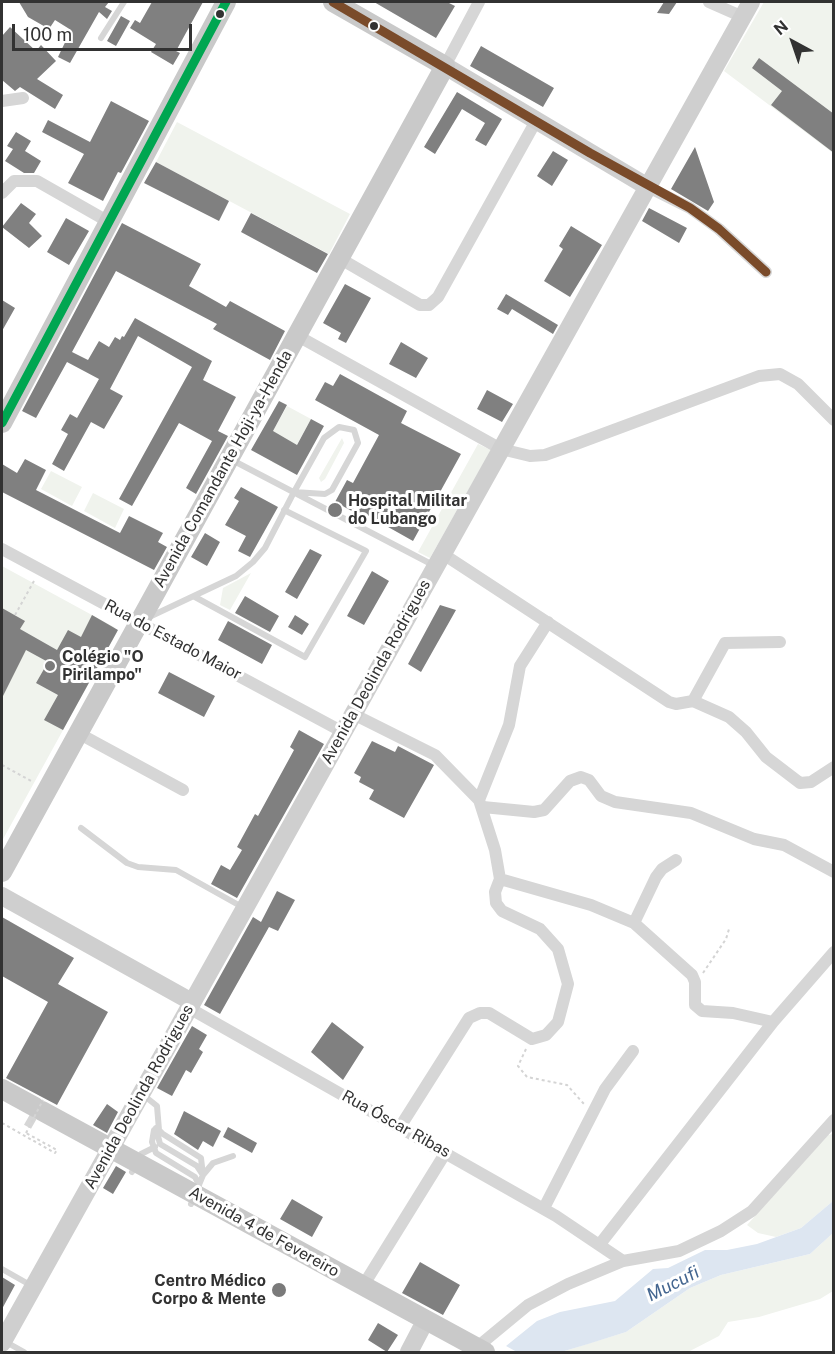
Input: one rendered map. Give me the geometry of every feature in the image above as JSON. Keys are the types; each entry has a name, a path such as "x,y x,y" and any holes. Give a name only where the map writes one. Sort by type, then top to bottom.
{"main road":[{"path":"2,423 109,222 140,151 226,2"},
{"path":"333,2 445,66"},
{"name":"Avenida Comandante Hoji-ya-Henda","path":"2,872 445,66"},
{"name":"Avenida 4 de Fevereiro","path":"2,1089 35,1115"},
{"name":"Avenida 4 de Fevereiro","path":"2,1101 35,1115 134,1167 195,1195 363,1286 476,1351"},
{"name":"Avenida 4 de Fevereiro","path":"195,1195 421,1329 476,1351"}],"street":[{"path":"479,2 445,66 648,187 690,208 719,229 766,272"},
{"path":"709,2 747,9"},
{"name":"Avenida Deolinda Rodrigues","path":"2,1341 747,9"},
{"path":"2,101 23,98"},
{"path":"339,258 420,305 429,304 438,297 536,121"},
{"path":"2,193 15,181 37,181 109,222"},
{"path":"296,335 501,449 530,456 545,455 759,376 780,374 798,384 834,420"},
{"name":"Rua do Estado Maior","path":"2,549 343,732"},
{"path":"439,560 548,622 669,702 676,704 693,701 729,717 746,732 766,757 800,783 811,782 834,767"},
{"path":"481,804 509,725 520,666 548,622"},
{"path":"693,701 725,643 780,642"},
{"path":"353,714 435,755 448,765 481,804 495,850 500,879 495,892 496,903 502,911 540,929 558,949 566,967 568,984 558,1022 546,1035 532,1039 489,1012 469,1018 400,1127"},
{"path":"78,733 183,790"},
{"path":"481,804 534,812 544,810 570,782 581,777 589,780 601,796 615,802 691,813 754,839 784,844 834,872"},
{"path":"634,923 656,877 662,869 676,860"},
{"path":"500,879 591,905 634,923 686,967 695,982 695,1005 702,1011 733,1013 773,1022"},
{"name":"Rua Óscar Ribas","path":"2,896 544,1208 622,1261"},
{"path":"600,1244 773,1022 834,952"},
{"path":"544,1208 605,1089 633,1051"},
{"path":"476,1351 528,1305 568,1284 622,1261 679,1251 721,1231 744,1216 834,1120"},
{"path":"363,1286 446,1152"},
{"path":"409,1353 421,1329"}],"lane":[{"path":"101,38 124,2"},
{"path":"139,621 154,617 236,576 253,562 265,548 284,510 294,492 324,438 339,427 354,430 358,442 332,490 325,494 294,492"},
{"path":"229,458 294,492 439,560"},
{"path":"195,597 305,657 366,551 284,510"},
{"path":"81,828 127,863 138,867 177,870 244,908"},
{"path":"141,1094 154,1101 158,1111 159,1130 201,1158 203,1175"},
{"path":"158,1111 152,1148 156,1153 195,1177 195,1195"},
{"path":"156,1124 158,1138 164,1147 197,1166 203,1175"},
{"path":"134,1167 141,1154 152,1148 164,1147"},
{"path":"195,1195 203,1175 213,1163 233,1156"},
{"path":"2,1269 33,1287"},
{"path":"2,1341 24,1353"}],"path":[{"path":"15,615 34,581"},
{"path":"2,765 34,783"},
{"path":"695,982 707,969 726,939 729,929"},
{"path":"532,1039 518,1066 527,1077 567,1085 574,1096 594,1112"},
{"path":"2,1124 55,1153 57,1149 35,1115"}],"shaded area":[{"path":"764,2 833,2 833,153 724,71"},
{"path":"177,122 350,214 329,254 156,162"},
{"path":"287,406 311,419 284,468 272,462 276,453 264,447"},
{"path":"342,438 344,443 325,479 321,482 319,478"},
{"path":"478,444 491,450 430,558 418,552"},
{"path":"51,471 82,487 72,506 41,489"},
{"path":"93,493 124,509 115,528 84,511"},
{"name":"Colégio \"O Pirilampo\"","path":"2,566 114,627 117,632 2,841"},
{"path":"251,573 230,610 220,605 223,588"},
{"path":"833,1134 833,1201 801,1228 776,1237 758,1233 747,1225 828,1135"},
{"path":"833,1233 833,1291 820,1299 759,1317 728,1322 719,1336 688,1352 561,1352 626,1332 690,1288 721,1275 810,1254"}],"water":[{"name":"Mucufi","path":"833,1201 833,1233 810,1254 721,1275 690,1288 626,1332 588,1344 561,1352 517,1352 506,1346 537,1321 560,1312 615,1301 653,1269 668,1268 705,1250 727,1250 757,1244 801,1228"}],"building":[{"path":"19,2 109,2 105,7 112,11 107,19 99,12 70,63 58,57 71,30 55,20 49,29 28,17"},
{"path":"152,2 203,2 176,51 180,53 173,65 151,52 156,44 130,28 135,20 140,23"},
{"path":"374,2 447,2 455,6 436,38"},
{"path":"664,2 677,2 669,14 657,13"},
{"path":"121,16 130,21 116,46 107,41"},
{"path":"10,27 36,51 41,45 56,61 37,79 63,95 55,109 20,87 15,91 2,80 2,36"},
{"path":"481,46 554,88 543,107 470,66"},
{"path":"759,58 834,114 834,153 771,105 782,91 752,68"},
{"path":"457,92 502,119 486,146 475,140 485,123 462,109 435,154 424,147"},
{"path":"111,101 149,121 103,201 68,183 84,154 42,132 48,120 90,142"},
{"path":"16,132 31,141 25,151 41,161 34,173 24,173 5,161 13,149 7,146"},
{"path":"695,147 714,202 708,211 671,189"},
{"path":"553,151 568,160 552,186 537,176"},
{"path":"156,162 229,201 219,221 144,183"},
{"path":"21,203 36,214 29,223 42,236 29,248 2,227"},
{"path":"649,208 687,228 679,243 642,221"},
{"path":"251,213 328,254 317,273 241,232"},
{"path":"66,218 89,231 69,265 47,252"},
{"path":"122,223 201,264 189,286 226,307 230,301 285,331 270,360 213,329 217,324 116,271 72,352 88,360 99,341 109,347 115,337 120,340 122,336 124,337 135,318 212,361 203,380 236,397 218,431 228,436 196,494 186,488 212,441 179,423 132,506 119,499 192,367 138,336 110,389 123,396 104,429 91,422 64,471 52,464 68,434 61,430 70,414 77,418 99,379 67,362 36,418 22,411"},
{"path":"571,226 602,245 570,297 544,281 563,249 559,246"},
{"path":"345,284 371,298 346,343 338,339 341,333 323,323"},
{"path":"506,294 558,325 553,334 512,309 508,315 497,309"},
{"path":"2,300 15,308 2,331"},
{"path":"401,342 428,358 416,378 389,364"},
{"path":"340,374 407,411 401,423 461,454 413,541 365,514 363,517 335,502 347,480 353,483 379,435 315,400 325,382 333,386"},
{"path":"487,390 513,404 502,422 477,409"},
{"path":"279,401 287,405 273,431 297,445 311,419 324,426 297,475 251,450"},
{"path":"25,459 46,470 36,490 120,533 129,516 163,533 158,542 167,547 154,570 2,492 2,464 17,473"},
{"path":"241,487 278,507 250,557 238,551 246,536 225,525 239,501 234,498"},
{"path":"205,533 220,542 207,566 191,557"},
{"path":"310,549 322,555 297,599 285,592"},
{"path":"372,571 389,581 364,625 347,616"},
{"path":"245,596 279,616 270,632 235,613"},
{"path":"440,605 456,610 421,672 408,664"},
{"path":"2,608 25,621 20,629 57,650 68,630 81,637 92,615 118,630 63,730 44,720 58,695 36,683 48,662 26,650 2,698"},
{"path":"295,615 309,624 302,635 288,627"},
{"path":"228,621 272,645 262,664 218,640"},
{"path":"169,672 215,696 204,717 158,693"},
{"path":"299,730 324,744 237,898 211,884 221,865 230,870 242,850 237,847 255,814 258,816 294,750 290,747"},
{"path":"372,741 395,752 398,746 434,765 404,818 369,799 374,790 359,782 361,777 354,773"},
{"path":"277,891 295,900 278,931 269,927 220,1014 204,1005 253,917 261,922"},
{"path":"2,917 74,958 58,984 108,1012 57,1105 6,1078 48,1002 2,976"},
{"path":"332,1022 364,1047 343,1080 311,1052"},
{"path":"192,1026 207,1035 199,1049 203,1052 191,1073 186,1070 172,1096 157,1088"},
{"path":"107,1104 118,1112 107,1133 93,1125"},
{"path":"184,1111 221,1131 213,1147 203,1141 198,1150 174,1134"},
{"path":"228,1127 257,1143 252,1153 223,1137"},
{"path":"116,1166 126,1172 113,1194 103,1188"},
{"path":"292,1199 323,1217 312,1237 280,1219"},
{"path":"420,1262 460,1285 443,1315 402,1293"},
{"path":"2,1277 15,1285 2,1309"},
{"path":"378,1323 398,1335 387,1352 368,1340"}],"tunnel":[{"path":"29,1116 36,1120"}],"transit line":[{"path":"2,423 226,2"},
{"path":"333,2 590,153 690,208 719,229 766,272"}],"place":[{"name":"Hospital Militar do Lubango","path":"335,510"},
{"name":"Colégio \"O Pirilampo\"","path":"50,666"},
{"name":"Centro Médico Corpo & Mente","path":"279,1290"}]}
